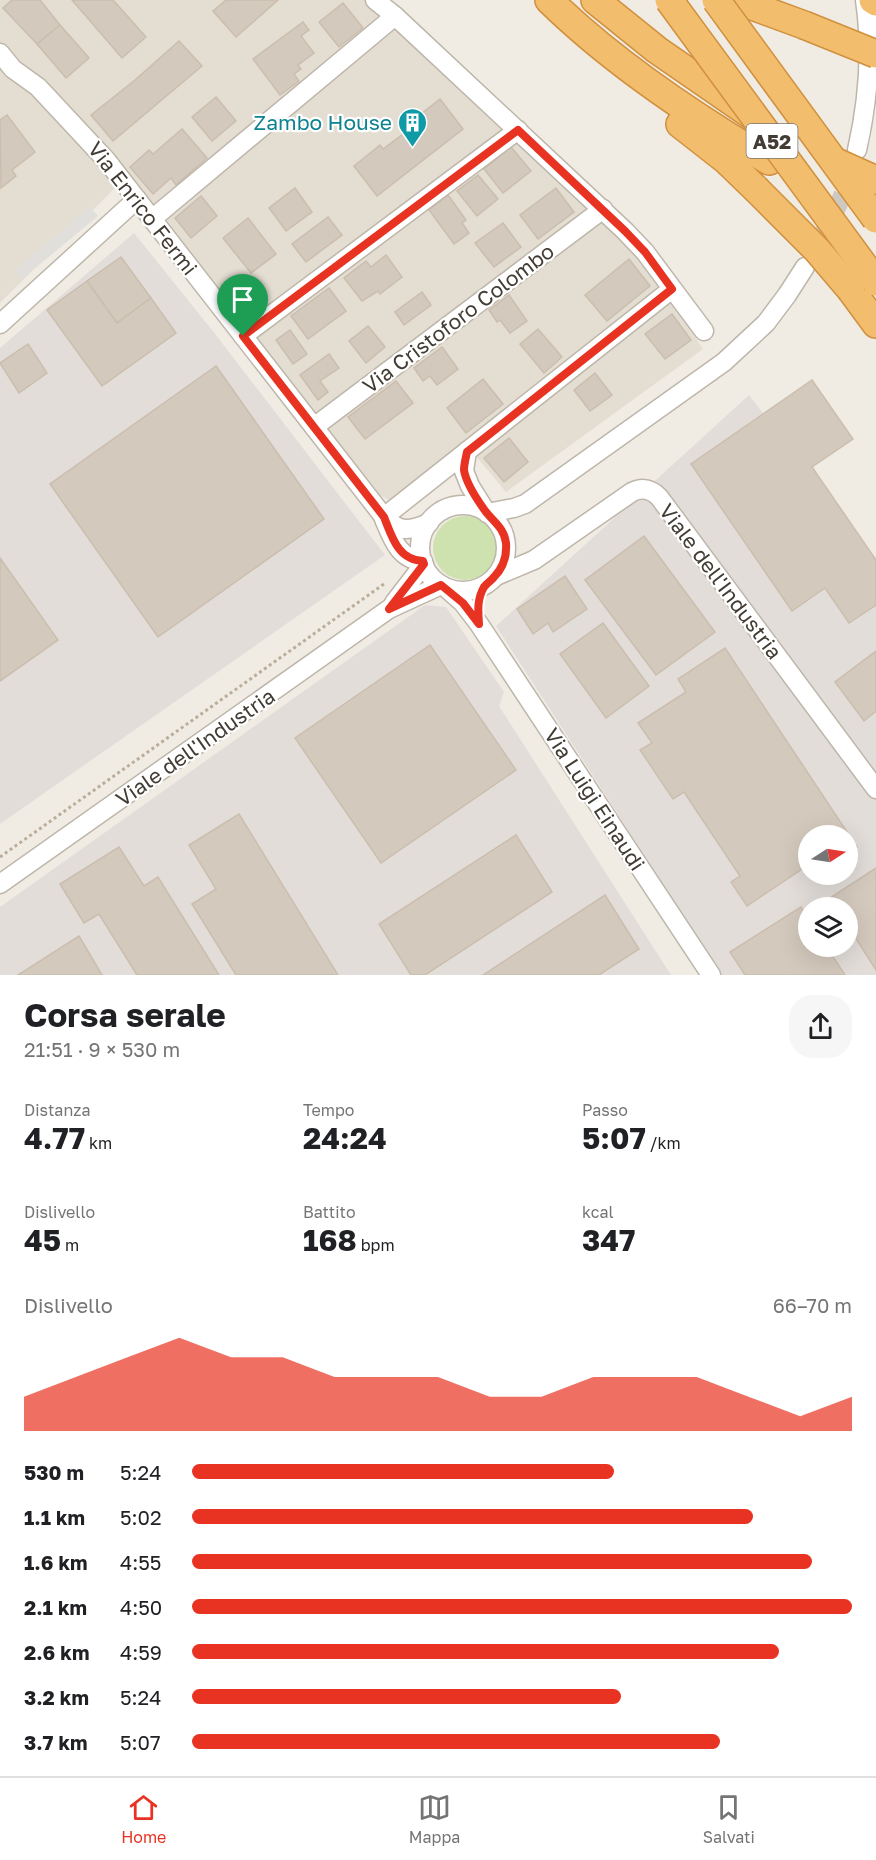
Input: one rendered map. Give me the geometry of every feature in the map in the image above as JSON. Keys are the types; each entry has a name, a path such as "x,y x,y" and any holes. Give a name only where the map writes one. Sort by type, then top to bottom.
{"highway":[{"path":"595,0 657,50 738,107 822,156 876,180"},
{"name":"A52","path":"669,0 876,282"},
{"name":"A52","path":"716,0 876,219"},
{"path":"736,0 876,54"},
{"path":"552,3 650,83 716,129 769,161 876,212"},
{"path":"552,3 680,124 726,160 756,189 816,250 876,324"}],"street":[{"path":"375,0 603,209 645,252 704,331"},
{"path":"857,150 862,130 867,85 868,42 865,0"},
{"path":"152,219 395,16"},
{"name":"Via Enrico Fermi","path":"0,53 13,69 38,87 107,161 384,517 393,526 402,529 429,523"},
{"path":"243,336 518,130"},
{"path":"2,318 137,199"},
{"name":"Via Cristoforo Colombo","path":"314,427 603,209"},
{"path":"491,580 469,591 460,591 444,586 430,576 423,562 421,542 429,523 440,513 455,506 475,507 487,513 525,504 724,362 766,322 805,267"},
{"path":"384,517 672,289"},
{"path":"467,452 464,471 467,479 487,513 498,524 506,543"},
{"name":"Viale dell'Industria","path":"491,580 534,560 632,492 645,489 651,491 659,497 876,789"},
{"path":"479,624 479,599 504,560 509,530 525,504"},
{"name":"Via Enrico Fermi","path":"384,517 402,554 423,562"},
{"name":"Viale dell'Industria","path":"389,609 423,562"},
{"name":"Viale dell'Industria","path":"0,884 389,609 444,586"},
{"name":"Via Luigi Einaudi","path":"444,586 463,603 479,624 711,975"}],"shaded area":[{"path":"0,0 369,0 603,209 659,283 703,349 506,492 465,443 394,503 380,495 128,175 0,303"},
{"path":"90,207 98,216 22,279 15,270"},
{"path":"134,233 212,330 385,555 0,824 0,348"},
{"path":"749,395 876,558 876,975 722,975 496,626"},
{"path":"425,605 446,607 504,692 499,706 671,975 0,975 0,907"}],"green space":[{"path":"459,516 471,516 488,525 495,536 497,548 495,560 488,571 471,580 459,580 447,575 438,566 433,554 433,542 438,530 447,521"}],"building":[{"path":"12,0 40,0 60,25 37,44 3,8"},
{"path":"72,0 113,0 146,37 122,58"},
{"path":"226,0 278,0 236,37 213,11"},
{"path":"343,3 363,28 339,47 319,22"},
{"path":"303,22 309,30 301,36 314,53 298,65 301,69 294,74 299,81 280,95 253,59"},
{"path":"60,25 89,58 66,78 37,44"},
{"path":"179,41 202,66 113,141 91,115"},
{"path":"216,97 236,121 212,141 192,117"},
{"name":"Zambo House","path":"440,99 463,129 377,196 354,166 380,145 383,149 419,122 416,118"},
{"path":"7,115 35,152 12,170 16,176 1,188 0,120"},
{"path":"182,129 207,158 176,185 171,178 153,194 130,167 149,150 153,154"},
{"path":"511,147 531,171 503,193 484,169"},
{"path":"478,175 498,199 477,216 457,191"},
{"path":"295,188 312,212 286,231 269,208"},
{"path":"556,188 574,212 538,239 520,215"},
{"path":"448,195 466,220 462,223 469,233 454,244 429,210"},
{"path":"201,196 217,216 191,238 175,218"},
{"path":"328,217 342,235 306,262 292,244"},
{"path":"248,218 276,254 251,273 223,238"},
{"path":"503,223 521,247 494,267 475,243"},
{"path":"386,255 402,277 380,294 378,291 362,301 344,278 366,261 371,267"},
{"path":"121,257 151,298 117,323 87,281"},
{"path":"629,259 650,286 607,321 585,295"},
{"path":"87,281 117,323 151,298 176,333 102,386 47,310"},
{"path":"329,288 346,311 308,339 291,316"},
{"path":"422,292 431,305 404,325 395,312"},
{"path":"509,295 527,321 510,333 500,320 497,322 489,310"},
{"path":"672,314 691,340 665,359 645,334"},
{"path":"368,326 385,347 366,363 349,341"},
{"path":"538,329 562,357 544,373 520,344"},
{"path":"290,330 307,354 293,364 276,340"},
{"path":"28,344 47,373 19,393 0,363"},
{"path":"442,347 458,369 437,385 430,376 423,381 414,368"},
{"path":"329,354 339,368 320,381 328,392 318,400 300,375"},
{"path":"216,366 324,519 158,637 50,484"},
{"path":"595,373 612,395 590,411 574,390"},
{"path":"483,379 503,404 466,433 447,408"},
{"path":"812,380 853,439 812,467 876,560 876,605 849,623 825,588 792,611 691,464"},
{"path":"396,381 413,403 365,439 348,417"},
{"path":"509,438 528,462 504,482 484,458"},
{"path":"644,536 715,632 656,675 585,580"},
{"path":"0,558 58,640 0,681"},
{"path":"565,576 587,609 553,632 548,623 533,634 517,609"},
{"path":"603,623 649,686 606,718 560,654"},
{"path":"430,645 516,770 381,863 295,738"},
{"path":"725,648 842,825 798,825 798,872 747,906 731,882 740,876 684,792 673,799 640,750 652,743 638,723 686,692 678,679"},
{"path":"876,651 876,711 864,721 835,682"},
{"path":"239,814 338,975 236,975 192,904 216,889 189,845"},
{"path":"516,835 552,892 425,975 411,975 379,924"},
{"path":"119,847 144,886 158,877 219,975 137,975 99,914 84,923 60,884"},
{"path":"876,868 876,970 858,942 858,897 832,897 850,885 858,885 858,880"},
{"path":"605,895 639,949 599,975 483,975"},
{"path":"798,909 798,957 833,957 845,975 745,975 730,952"},
{"path":"79,936 102,975 18,975"}],"tunnel":[{"path":"810,258 838,206 850,175"}],"place":[{"name":"Zambo House","path":"413,148"}],"route":[{"path":"518,130 625,231 645,252 672,289 467,452 464,471 470,486 487,513 498,524 506,543 501,568 496,576 486,584 479,599 479,624 463,603 441,585 389,609 424,564 423,561 415,561 402,554 384,517 243,336 518,130"}]}
